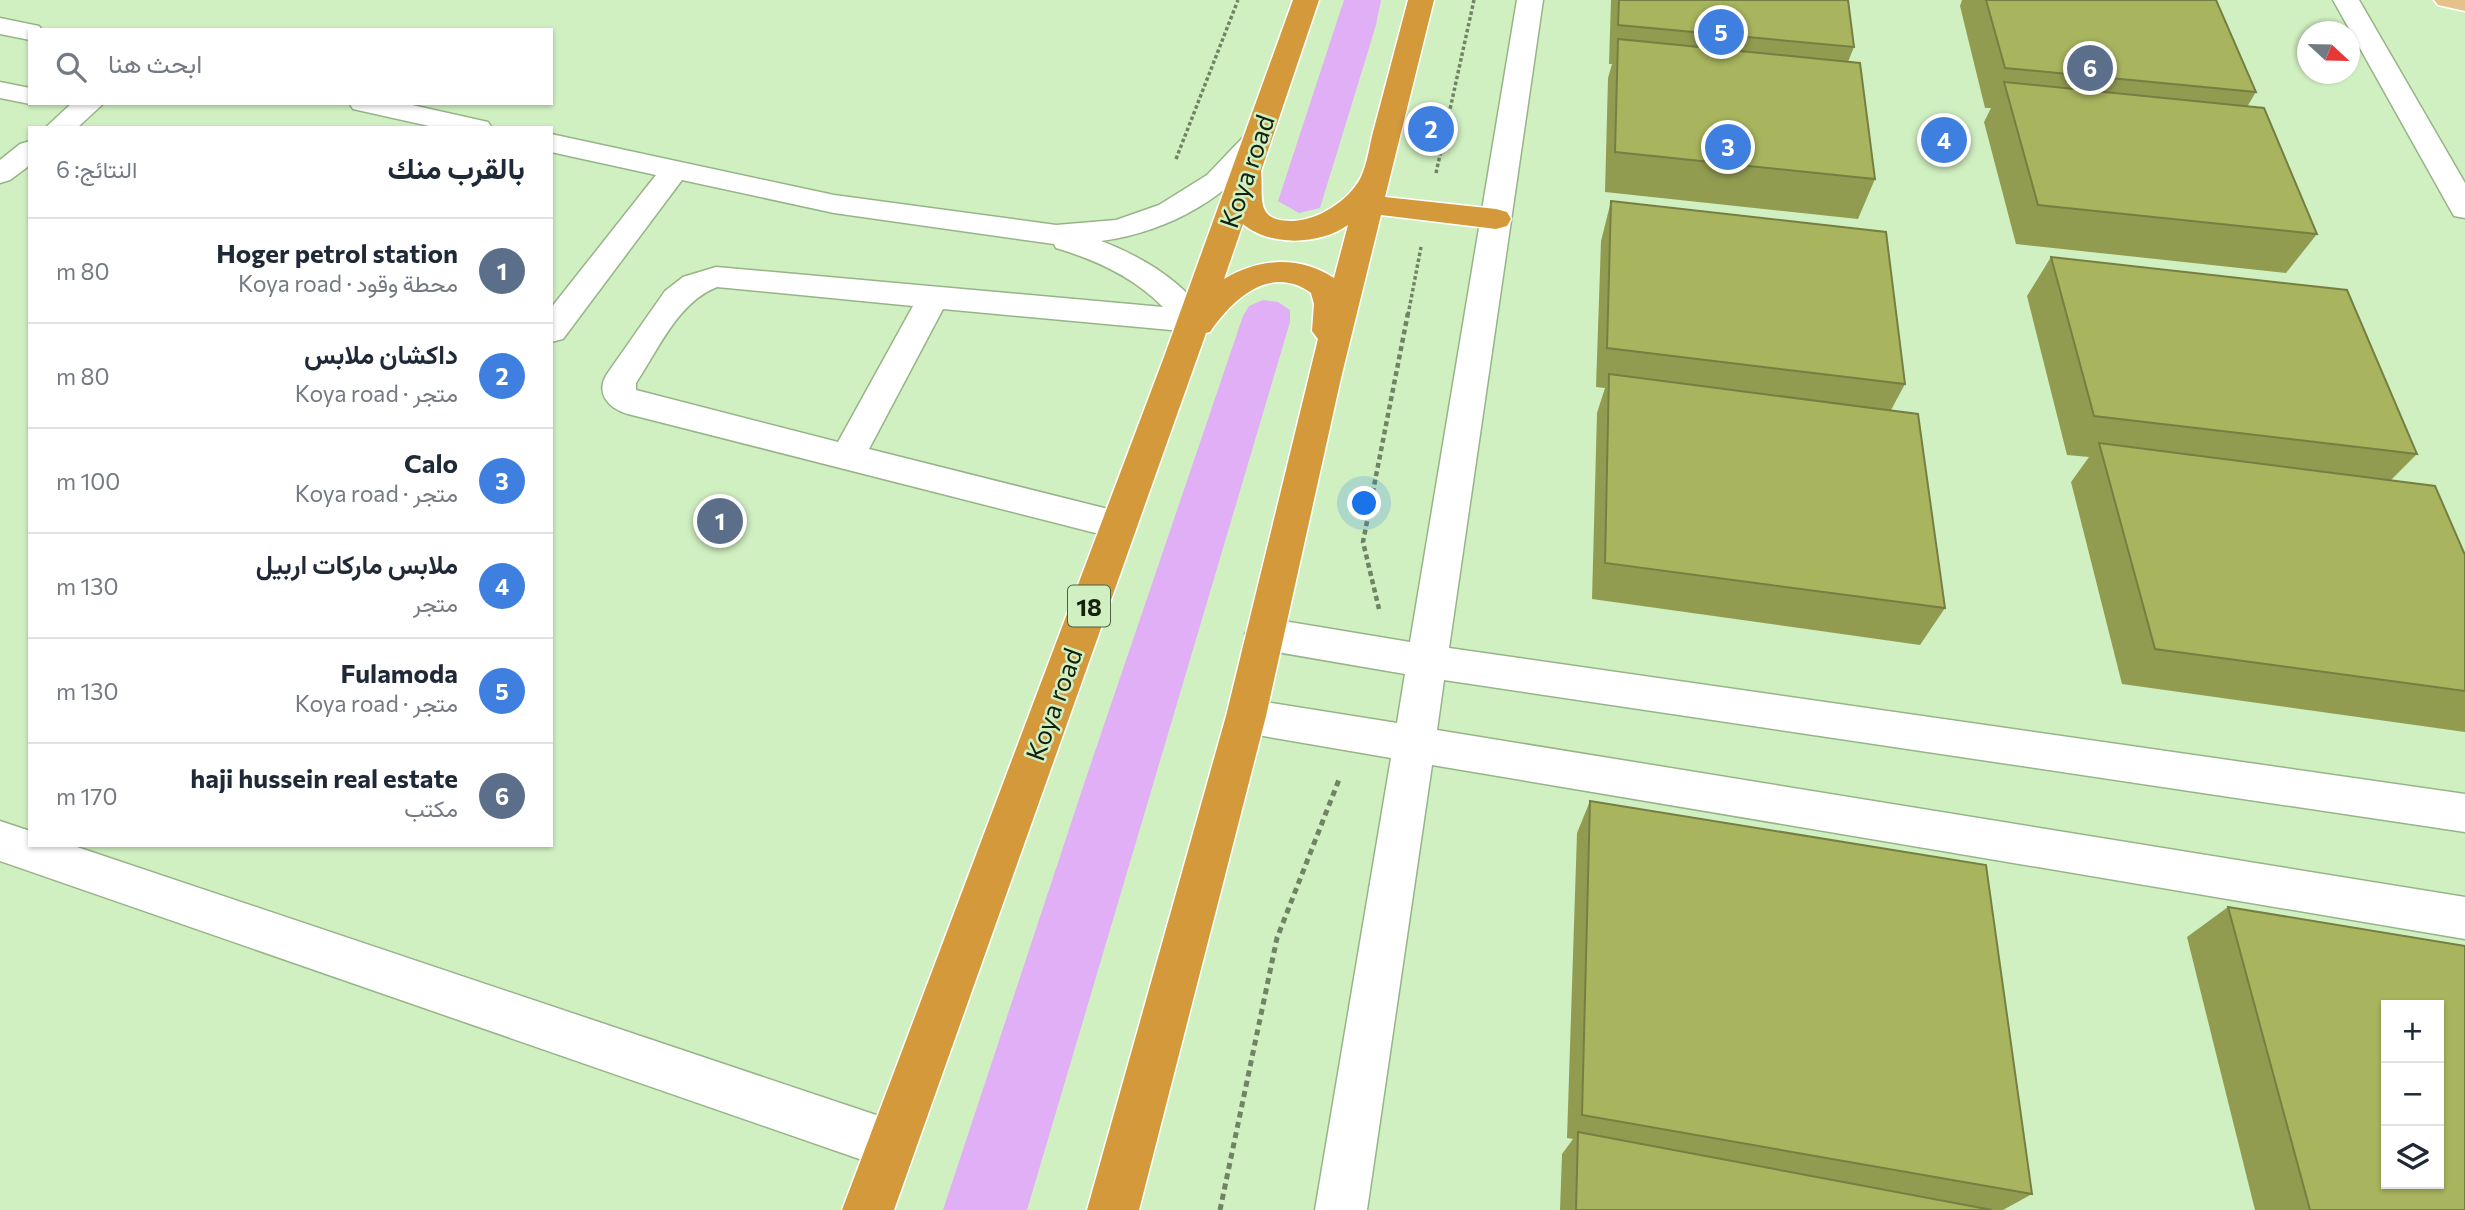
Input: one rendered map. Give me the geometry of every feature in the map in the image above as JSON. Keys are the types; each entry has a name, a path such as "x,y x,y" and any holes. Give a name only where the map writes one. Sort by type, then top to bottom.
{"highway":[{"name":"Koya road","path":"868,1210 1181,357 1306,0"},
{"path":"1113,1210 1246,716 1324,378 1421,0"},
{"path":"1253,155 1247,205 1251,214 1264,224 1283,231 1308,230 1332,222 1371,192 1496,219"},
{"path":"1181,357 1202,318 1231,288 1264,274 1283,271 1306,275 1326,288 1331,304 1324,378"}],"main road":[{"path":"2446,0 2465,3"}],"street":[{"path":"1341,1210 1530,0"},
{"path":"2346,0 2465,209"},
{"path":"0,26 28,32"},
{"path":"0,90 28,96"},
{"path":"61,126 80,105"},
{"path":"372,105 469,126"},
{"path":"553,144 834,204 1017,230 1090,236 1125,230 1162,217 1196,197 1253,155"},
{"path":"0,174 28,152"},
{"path":"553,328 675,170"},
{"path":"1017,230 1078,244 1125,264 1165,291 1184,308 1193,321"},
{"path":"1119,525 628,402 617,390 619,382 676,298 686,288 700,281 732,276 1193,321"},
{"path":"847,457 934,296"},
{"path":"1265,634 1427,661 2465,813"},
{"path":"1246,716 2465,918"},
{"path":"0,841 891,1145"}],"path":[{"path":"1172,167 1238,0"}],"shaded area":[{"path":"1344,0 1381,0 1376,25 1320,208 1299,213 1278,201"},
{"path":"1263,300 1278,302 1290,310 1290,322 1027,1210 943,1210 1243,316 1249,306"}],"building":[{"path":"1619,0 1848,0 1854,47 1618,25"},
{"path":"1986,0 2216,0 2256,92 2005,68"},
{"path":"1618,39 1860,63 1875,179 1615,152"},
{"path":"2004,82 2264,108 2317,234 2038,205"},
{"path":"1611,201 1886,232 1905,384 1607,348"},
{"path":"2051,257 2347,290 2417,454 2094,416"},
{"path":"1609,374 1918,414 1945,608 1605,563"},
{"path":"2099,443 2435,486 2465,555 2465,691 2155,649"},
{"path":"1590,801 1986,865 2032,1194 1582,1115"},
{"path":"2228,907 2465,946 2465,1210 2310,1210"},
{"path":"1578,1132 1992,1210 1576,1210"}],"place":[{"name":"Fulamoda","path":"1721,32"},
{"name":"haji hussein real estate","path":"2090,68"},
{"name":"داكشان ملابس","path":"1431,129"},
{"name":"ملابس ماركات اربيل","path":"1944,140"},
{"name":"Calo","path":"1728,147"},
{"name":"Hoger petrol station","path":"720,521"}]}
